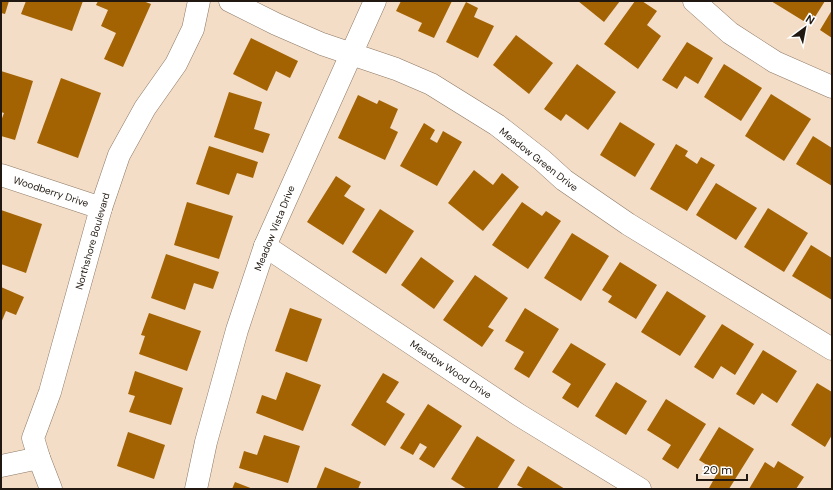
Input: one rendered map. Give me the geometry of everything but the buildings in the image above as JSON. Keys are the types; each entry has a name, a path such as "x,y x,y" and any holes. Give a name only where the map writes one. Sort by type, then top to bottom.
{"street":[{"name":"Northshore Boulevard","path":"51,489 33,438 50,392 101,208 119,155 145,108 176,64 193,30 199,1"},
{"name":"Meadow Green Drive","path":"230,1 276,24 322,44 396,69 431,84 498,125 542,160 564,180 628,224 832,349"},
{"name":"Meadow Vista Drive","path":"196,489 206,442 237,330 265,246 350,53 375,1"},
{"path":"694,1 730,33 776,62 832,87"},
{"name":"Woodberry Drive","path":"1,175 101,208"},
{"name":"Meadow Wood Drive","path":"265,246 520,415 640,489"},
{"path":"1,466 39,458"}]}
